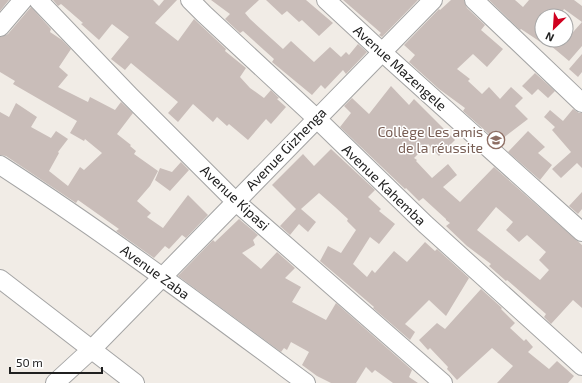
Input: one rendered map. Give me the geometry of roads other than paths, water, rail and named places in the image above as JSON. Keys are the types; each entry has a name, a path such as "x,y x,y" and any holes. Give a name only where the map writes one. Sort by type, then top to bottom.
{"street":[{"path":"0,27 23,0"},
{"name":"Avenue Kipasi","path":"38,0 129,95 236,201 443,383"},
{"name":"Avenue Kahemba","path":"190,0 316,118 425,224 582,366"},
{"name":"Avenue Mazengele","path":"326,0 582,232"},
{"name":"Avenue Gizhenga","path":"55,383 92,349 316,118 433,0"},
{"path":"474,0 582,103"},
{"name":"Avenue Zaba","path":"0,165 162,276 306,383"},
{"path":"0,280 136,383"}],"place":[{"name":"Collège Les amis de la réussite","path":"496,140"}]}
